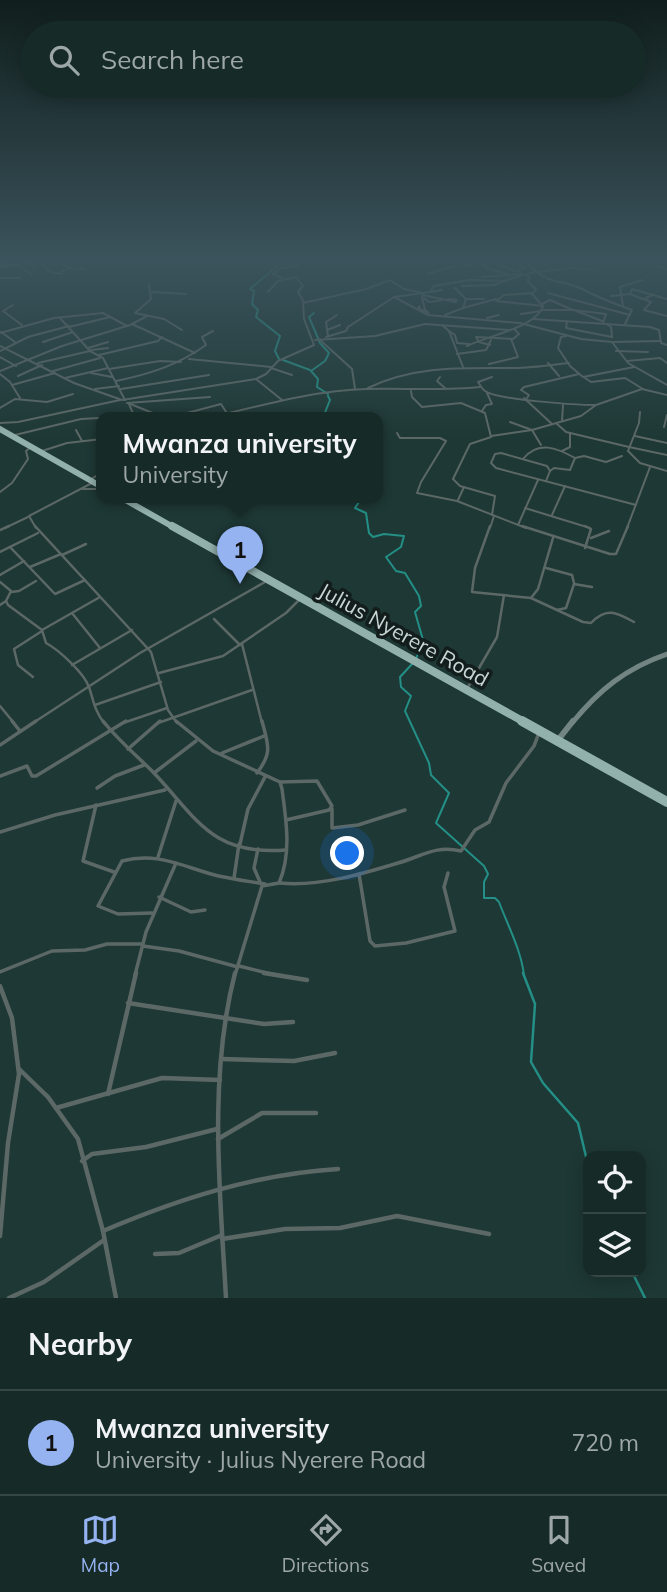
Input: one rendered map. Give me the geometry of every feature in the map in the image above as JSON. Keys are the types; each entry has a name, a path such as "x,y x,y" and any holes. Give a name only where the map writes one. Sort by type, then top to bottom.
{"highway":[{"path":"0,429 96,484"},
{"name":"Julius Nyerere Road","path":"131,503 667,802"}],"main road":[{"path":"558,740 608,681 632,666 667,654"}],"street":[{"path":"13,318 22,325"},
{"path":"60,318 89,350 100,356 120,387 131,412"},
{"path":"0,332 64,318"},
{"path":"0,351 48,332 109,318"},
{"path":"112,318 127,326"},
{"path":"20,398 0,372 144,318"},
{"path":"154,318 182,330"},
{"path":"0,423 256,379 266,374 278,361 312,347 314,340 304,318"},
{"path":"328,337 326,321 331,318"},
{"path":"321,339 346,331 362,318"},
{"path":"465,318 612,342 661,341 667,345"},
{"path":"484,319 489,318"},
{"path":"590,318 608,325 625,324 665,331"},
{"path":"603,323 606,318"},
{"path":"625,324 629,318"},
{"path":"467,346 494,334 527,326 533,319 603,323"},
{"path":"567,321 565,328 612,337"},
{"path":"132,324 195,353"},
{"path":"355,324 360,327"},
{"path":"314,340 375,335 425,324 509,330"},
{"path":"327,330 340,325"},
{"path":"442,325 455,335 457,343 462,345"},
{"path":"608,325 611,327 616,351 625,362 667,385"},
{"path":"461,331 463,326"},
{"path":"493,328 494,334"},
{"path":"659,328 661,341"},
{"path":"479,341 488,338 510,339 519,334 514,329"},
{"path":"116,382 143,376 188,359 206,345 201,337 213,331"},
{"path":"449,331 449,341 464,367"},
{"path":"0,332 16,343"},
{"path":"48,332 53,339"},
{"path":"43,342 74,332"},
{"path":"566,335 561,337 558,348 584,378 592,382 626,378 643,389 667,395"},
{"path":"12,385 100,356 158,341 162,337"},
{"path":"488,338 490,345"},
{"path":"321,339 352,369 355,390"},
{"path":"482,366 518,357 510,339"},
{"path":"479,341 490,345"},
{"path":"18,376 40,364 108,342"},
{"path":"453,346 472,344"},
{"path":"457,354 479,352 490,345"},
{"path":"0,346 92,390 152,412"},
{"path":"89,350 108,348"},
{"path":"616,351 648,352"},
{"path":"0,357 16,366"},
{"path":"625,362 660,358 667,363"},
{"path":"188,359 271,368 292,375"},
{"path":"65,378 160,360 181,362"},
{"path":"548,363 554,373 561,377"},
{"path":"365,389 390,378 433,369 482,366 515,368 569,363"},
{"path":"584,378 634,367"},
{"path":"91,373 112,377"},
{"path":"526,398 529,395 521,390 524,387 579,374"},
{"path":"92,390 209,375"},
{"path":"440,377 437,382 449,390"},
{"path":"492,377 478,381 485,391 498,396 563,405 596,405"},
{"path":"256,379 282,400"},
{"path":"233,412 282,400 355,390 411,391 480,387"},
{"path":"634,622 606,609 600,611 589,623 531,598 471,590 478,558 496,506 495,496 464,487 453,479 469,446 491,436 532,430 581,416 596,405 643,389"},
{"path":"411,391 412,397 422,407 458,403 486,405 492,402 485,391"},
{"path":"0,408 8,400 27,397 31,402 40,403 73,394"},
{"path":"124,401 209,397"},
{"path":"526,398 554,423 570,433 667,455"},
{"path":"190,412 220,404 228,412"},
{"path":"469,405 486,416 491,436"},
{"path":"482,411 486,405"},
{"path":"562,421 563,405"},
{"path":"640,412 635,436 628,451 640,463 667,471"},
{"path":"664,427 667,415"},
{"path":"12,436 68,422 96,420"},
{"path":"510,422 532,430 540,446"},
{"path":"76,430 82,442"},
{"path":"397,433 400,438 445,439 443,450 416,492 457,501 553,538 616,554 650,467"},
{"path":"562,451 570,447 570,433"},
{"path":"635,436 667,443"},
{"path":"39,452 67,443 96,440"},
{"path":"523,459 529,450 540,446 562,451 575,458 584,456 606,462 622,456"},
{"path":"0,492 19,474 28,460 26,452 32,447"},
{"path":"550,471 547,466 498,453 492,465 636,505"},
{"path":"546,481 554,468 570,470 575,458"},
{"path":"0,530 82,489 96,477"},
{"path":"518,525 538,479"},
{"path":"552,515 565,486"},
{"path":"457,501 464,487"},
{"path":"82,489 96,488"},
{"path":"525,508 589,527 589,540"},
{"path":"28,517 39,533 62,554 148,649 159,673 167,708 196,741 257,774 280,782 317,781 332,808 332,828 358,825 405,810"},
{"path":"585,548 594,535 609,531"},
{"path":"0,552 39,533"},
{"path":"531,598 538,589 546,568 553,538"},
{"path":"30,567 86,544"},
{"path":"10,547 57,594 86,580"},
{"path":"0,576 24,561"},
{"path":"546,568 572,575 574,584 566,608 557,610"},
{"path":"0,745 148,649 270,579"},
{"path":"0,582 11,592 19,591 36,581"},
{"path":"574,584 592,587"},
{"path":"0,606 11,592"},
{"path":"467,690 497,637 503,595"},
{"path":"33,677 18,664 13,652 18,645 101,596"},
{"path":"159,673 217,658 286,613 302,597"},
{"path":"6,601 42,631 48,645 57,648 72,665 89,686 89,696 108,729 154,773 165,790 208,832 258,849 286,850"},
{"path":"72,613 100,648"},
{"path":"214,619 241,644 268,756 257,774"},
{"path":"72,665 132,630"},
{"path":"95,705 161,682"},
{"path":"128,749 154,725 172,716 252,690"},
{"path":"0,706 21,732"},
{"path":"0,776 27,766 32,776 36,776 74,756 108,729 131,718 167,708"},
{"path":"152,913 118,914 98,906 120,863 126,859 158,857 234,878 297,885 359,874 444,847 457,852 474,832 489,822 506,783 534,746 540,730"},
{"path":"218,753 265,736"},
{"path":"154,773 196,741"},
{"path":"97,788 116,775 144,765"},
{"path":"234,878 248,809 265,777"},
{"path":"279,883 283,875 286,850 286,820 280,782"},
{"path":"0,832 96,805 165,790"},
{"path":"158,857 176,801"},
{"path":"96,805 83,861 115,872"},
{"path":"286,820 332,808"},
{"path":"226,1298 218,1139 220,1081 226,1017 263,883 254,868 258,849"},
{"path":"108,1094 113,1063 152,913 176,863"},
{"path":"359,874 370,941 375,946 406,943 455,931 444,887 448,873"},
{"path":"159,897 191,912 205,910"},
{"path":"0,972 52,951 85,950 107,944 143,945 179,951 257,972 307,980"},
{"path":"0,986 12,1018 19,1069 0,1236"},
{"path":"128,1003 264,1024 293,1023"},
{"path":"222,1059 319,1059 335,1053"},
{"path":"19,1069 56,1108 78,1139 103,1231 116,1298"},
{"path":"56,1108 162,1078 220,1081"},
{"path":"218,1139 262,1113 316,1113"},
{"path":"82,1161 92,1154 146,1147 218,1129"},
{"path":"0,1160 8,1156"},
{"path":"103,1231 156,1210 220,1190 303,1170 338,1169"},
{"path":"155,1254 180,1253 222,1237 285,1229 340,1228 397,1216 489,1234"},
{"path":"9,1298 44,1282 105,1240"}],"waterway":[{"path":"257,318 280,336 275,351 279,359"},
{"path":"309,318 320,343 329,353 325,361 311,371 318,379 317,387 328,394"},
{"path":"283,360 310,370"},
{"path":"325,412 330,400 328,396"},
{"path":"358,503 355,508 366,513 369,533 373,537 384,534 404,536 401,547 386,557 396,571 405,573 419,596 421,606 415,612 423,640 416,659"},
{"path":"413,663 400,677 401,687 411,696 405,711 429,763 431,775 449,793 436,823 484,866 488,874 484,882 484,898 495,898 499,902 517,947 524,975"},
{"path":"523,973 535,1004 531,1062 543,1083 578,1123 585,1151"},
{"path":"634,1277 645,1298"}],"place":[{"name":"Mwanza university","path":"240,584"}]}
